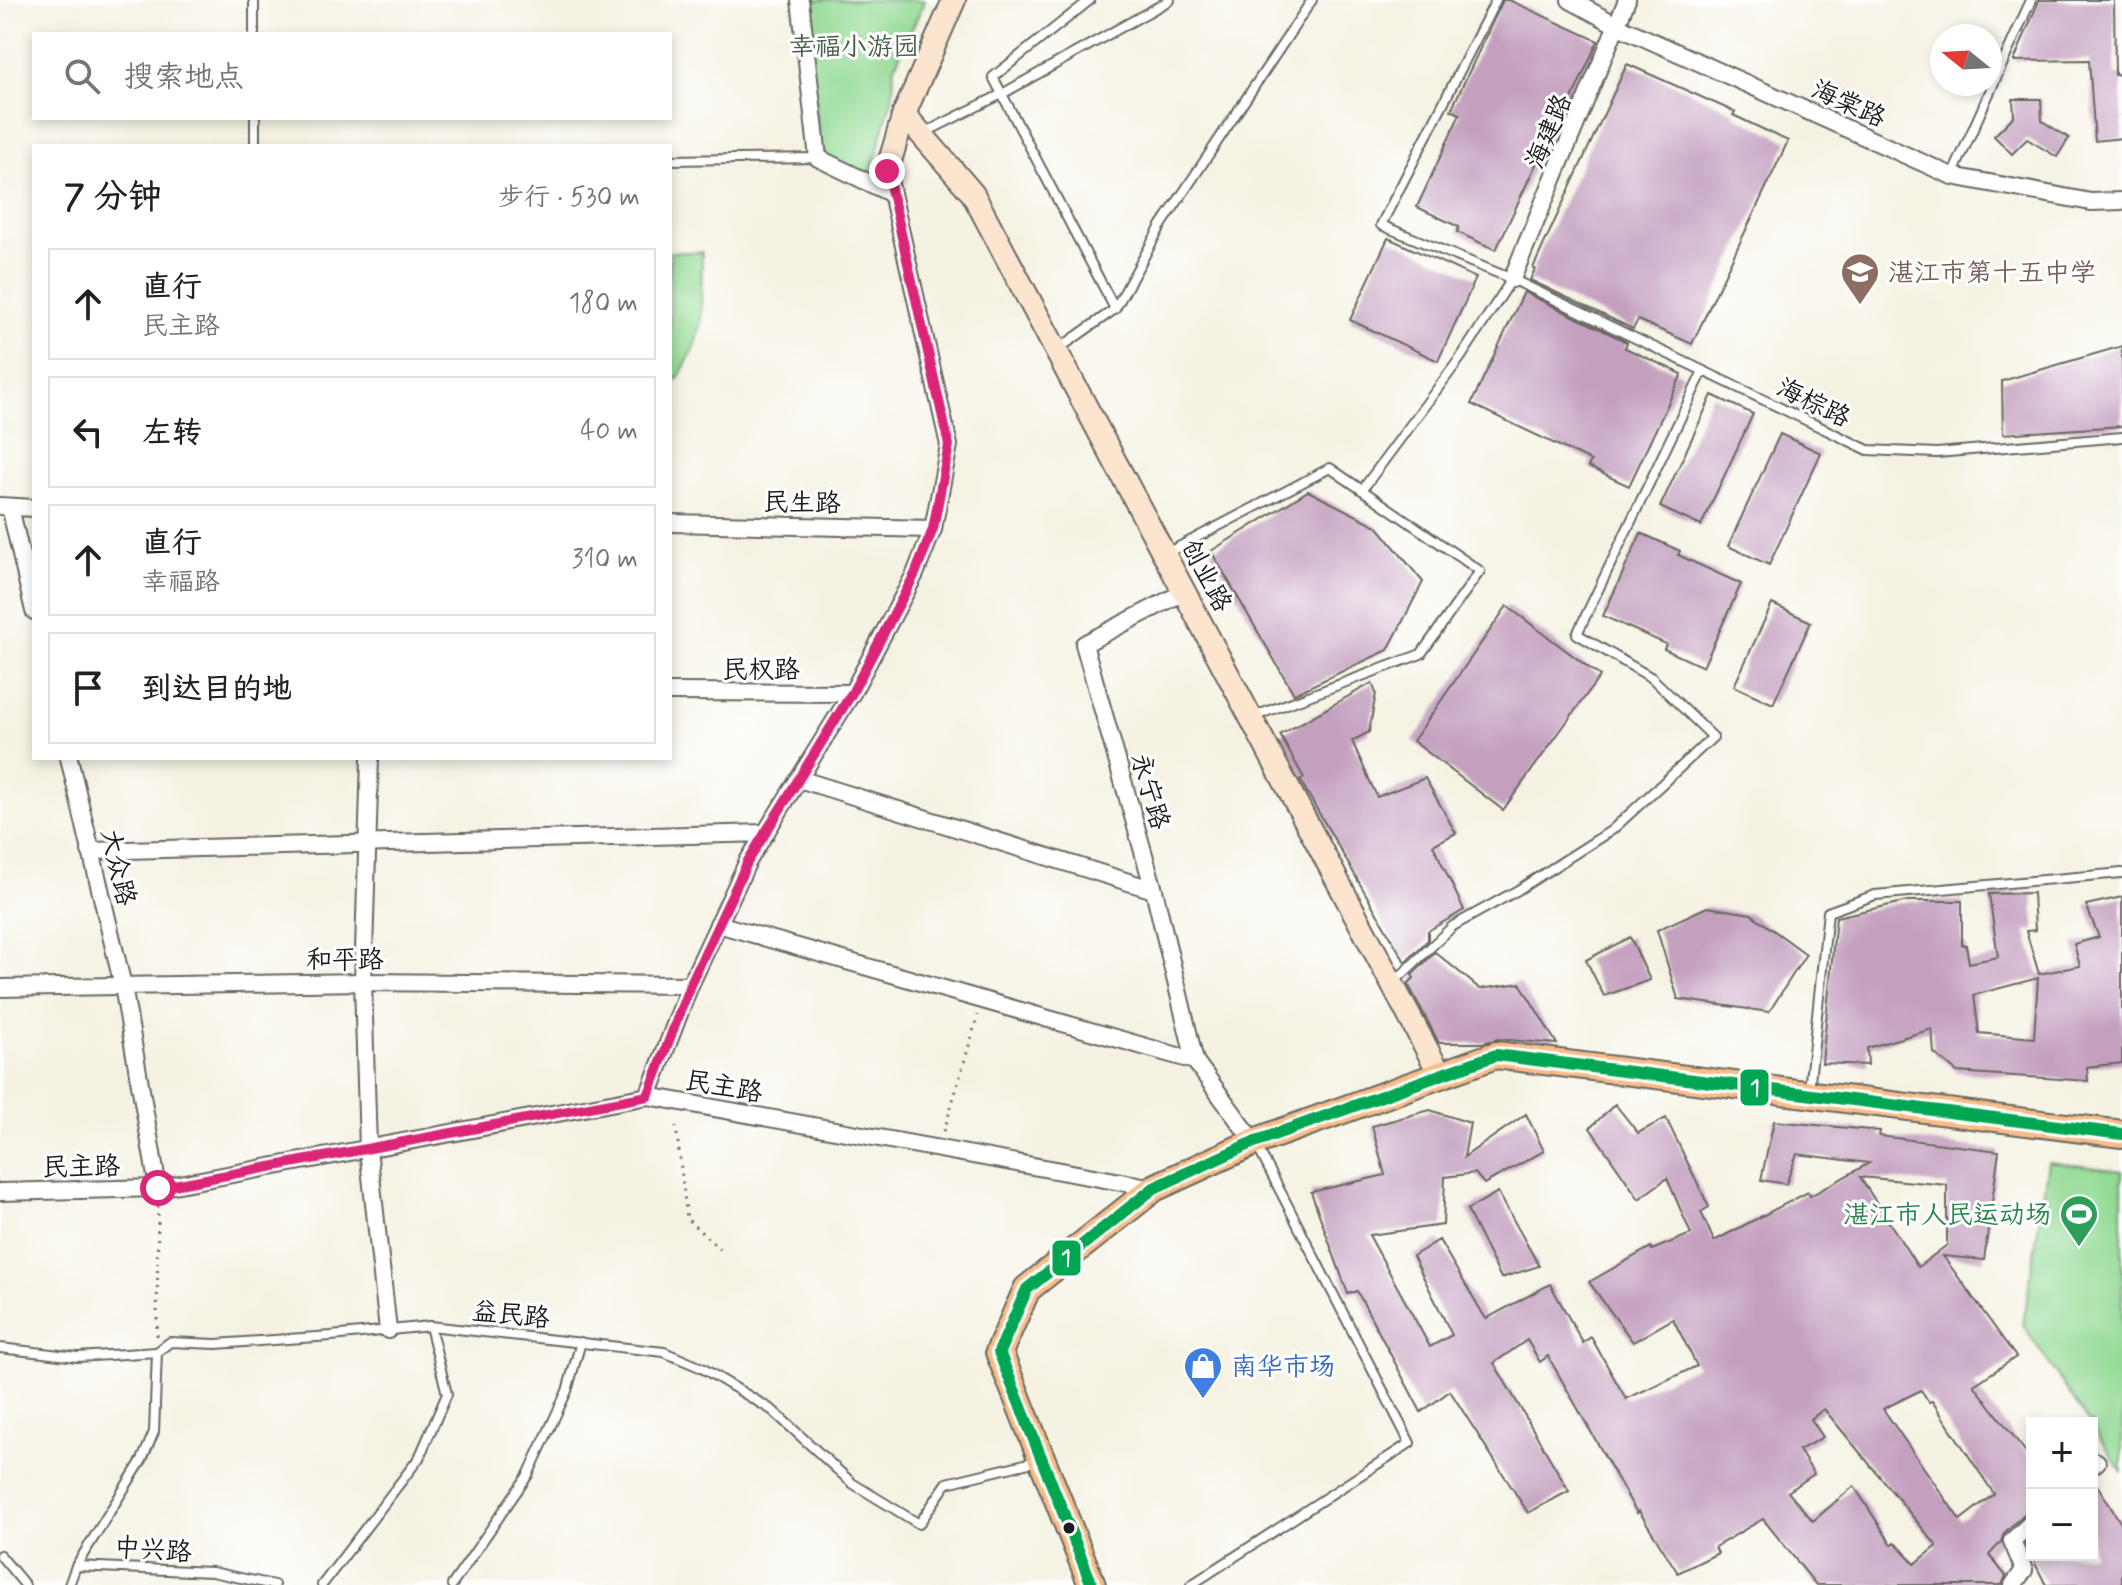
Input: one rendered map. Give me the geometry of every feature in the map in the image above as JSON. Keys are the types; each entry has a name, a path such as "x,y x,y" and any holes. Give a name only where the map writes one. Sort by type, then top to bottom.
{"main road":[{"path":"1092,1585 999,1352 1027,1289 1154,1188 1254,1142 1496,1055 2118,1131"}],"street":[{"path":"800,0 818,158 892,194"},
{"path":"648,1096 690,985 748,861 852,693 915,574 933,529 949,445 887,171 904,114 954,0"},
{"path":"904,114 970,0"},
{"name":"海棠路","path":"1570,0 1618,26 1952,176 2091,202 2122,201"},
{"name":"海建路","path":"1512,279 1627,0"},
{"name":"创业路","path":"904,114 973,194 1441,1076"},
{"path":"32,508 5,506 32,604"},
{"name":"民生路","path":"672,523 933,529"},
{"name":"永宁路","path":"1184,592 1084,644 1154,890 1195,1061"},
{"name":"民权路","path":"672,692 852,693"},
{"name":"大众路","path":"69,760 123,986 158,1188"},
{"path":"370,760 363,982 368,1149 388,1330"},
{"path":"799,779 1154,890"},
{"path":"90,851 766,833"},
{"path":"718,924 1195,1061 1254,1142"},
{"name":"和平路","path":"0,988 363,982 690,985"},
{"name":"民主路","path":"0,1192 158,1188 648,1096 1154,1188"},
{"path":"2013,1585 2024,1570 2012,1541 2026,1528"}],"lane":[{"path":"254,0 254,32"},
{"path":"1090,0 993,77 1115,309"},
{"path":"921,134 1002,94 1170,0"},
{"path":"1056,350 1115,309 1161,226 1312,0"},
{"name":"海棕路","path":"1496,0 1381,225 1512,279 1868,450 1937,453 2122,437"},
{"path":"1952,176 2031,0"},
{"path":"255,120 255,144"},
{"path":"672,160 818,158"},
{"path":"1362,490 1461,357 1512,279"},
{"path":"1392,983 1453,926 1518,890 1612,830 1713,737 1652,678 1577,634 1703,371"},
{"path":"1165,554 1330,468 1480,571 1421,654 1251,717"},
{"path":"1809,1095 1828,912 1875,895 2122,873"},
{"path":"1191,1585 1410,1443 1254,1142"},
{"path":"322,1585 419,1458 447,1394 430,1326"},
{"name":"益民路","path":"0,1348 77,1357 157,1352 170,1342 216,1344 430,1326 664,1352 702,1368 772,1410 852,1483 919,1524 947,1483 1042,1460"},
{"path":"452,1585 528,1475 567,1391 581,1342"},
{"path":"69,1585 76,1566 142,1460 154,1432 157,1352"},
{"path":"0,1555 25,1585"},
{"name":"中兴路","path":"76,1566 212,1572 274,1585"}],"path":[{"path":"938,1149 982,1000"},
{"path":"676,1126 687,1219 724,1253"},
{"path":"157,1352 158,1188"}],"green space":[{"name":"幸福小游园","path":"804,0 925,0 894,68 893,95 870,177 821,156"},
{"path":"672,252 702,252 701,321 694,348 678,379 672,381"},
{"name":"湛江市人民运动场","path":"2048,1162 2122,1171 2122,1472 2098,1436 2098,1417 2085,1417 2023,1325"}],"building":[{"path":"1503,0 1598,41 1547,154 1542,151 1496,250 1457,232 1459,227 1417,207 1460,114 1451,110"},
{"path":"2039,0 2114,0 2115,75 2122,75 2122,138 2095,141 2089,60 2014,61"},
{"path":"1627,64 1735,112 1733,115 1788,141 1692,344 1638,320 1633,329 1530,280"},
{"path":"2013,99 2041,99 2042,121 2069,138 2057,157 2027,139 2012,154 1994,136 2014,116"},
{"path":"1388,238 1476,278 1438,361 1350,320"},
{"path":"1524,292 1627,342 1625,348 1682,374 1629,486 1588,467 1591,461 1471,404"},
{"path":"2122,346 2122,426 2003,434 2002,381"},
{"path":"1712,395 1753,414 1701,526 1660,507"},
{"path":"1780,434 1821,453 1769,565 1728,546"},
{"path":"1308,491 1377,526 1423,582 1388,650 1294,694 1211,551"},
{"path":"1641,533 1680,551 1678,555 1741,584 1703,667 1664,649 1666,644 1603,616"},
{"path":"1772,604 1811,622 1773,704 1734,686"},
{"path":"1507,606 1600,676 1503,810 1413,741"},
{"path":"1372,683 1376,693 1369,732 1352,741 1377,797 1425,778 1456,833 1433,845 1464,910 1428,931 1428,940 1405,962 1300,780 1304,778 1280,735"},
{"path":"2033,893 2035,930 2026,931 2039,974 2080,966 2074,944 2099,937 2086,905 2122,897 2122,1063 2087,1067 2088,1081 1957,1072 1934,1053 1932,1029 1867,1048 1868,1065 1822,1063 1836,917 1908,901 1962,901 1962,945 1966,945 1969,963 1998,957 1989,894","holes":["2038,978 2034,1038 1979,1033 1974,995"]},
{"path":"1707,907 1751,914 1806,954 1769,1012 1678,999 1657,930"},
{"path":"1630,937 1650,980 1604,996 1586,960"},
{"path":"1435,952 1480,989 1520,983 1557,1044 1498,1039 1482,1043 1439,1043 1408,984 1414,978 1412,975"},
{"path":"1615,1104 1638,1133 1666,1118 1709,1207 1701,1212 1714,1241 1808,1192 1810,1196 1869,1163 1797,1154 1786,1184 1761,1180 1774,1121 1880,1131 1879,1136 1999,1151 1984,1260 1943,1256 2016,1357 1974,1385 2026,1452 2026,1513 2004,1533 2001,1542 1989,1555 2006,1576 2002,1585 1816,1585 1763,1519 1715,1547 1718,1553 1678,1573 1639,1511 1637,1513 1548,1356 1540,1362 1527,1340 1494,1363 1569,1491 1528,1513 1450,1391 1421,1412 1357,1291 1348,1294 1311,1192 1385,1175 1372,1126 1430,1110 1470,1123 1464,1157 1526,1114 1544,1151 1484,1184 1475,1173 1445,1177 1443,1225 1369,1235 1430,1347 1452,1335 1413,1256 1439,1240 1486,1319 1550,1284 1583,1343 1591,1337 1626,1399 1697,1366 1673,1319 1633,1342 1589,1282 1651,1247 1652,1250 1691,1234 1667,1178 1639,1199 1590,1128","holes":["1860,1177 1947,1185 1947,1245 1918,1267","1921,1390 1929,1402 1932,1401 1994,1494 1960,1520 1883,1409","1824,1409 1937,1546 1915,1564 1895,1542 1892,1545 1854,1486 1813,1521 1788,1492 1814,1474 1799,1450 1823,1437 1811,1419"]},
{"path":"1498,1192 1539,1266 1501,1278 1467,1210"},
{"path":"2098,1487 2122,1525 2122,1585 2046,1585 2034,1561 2098,1561"}],"transit line":[{"name":"1","path":"1092,1585 999,1352 1027,1289 1154,1188 1254,1142 1496,1055 2122,1134"}],"place":[{"name":"湛江市第十五中学","path":"1860,306"},
{"name":"湛江市人民运动场","path":"2079,1248"},
{"name":"南华市场","path":"1203,1400"}],"route":[{"path":"158,1188 648,1096 690,985 748,861 852,693 915,574 933,529 949,445 887,171"}]}
